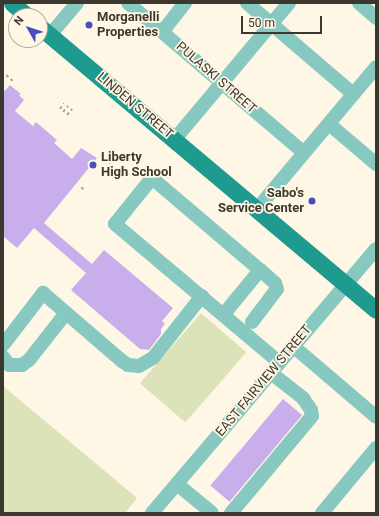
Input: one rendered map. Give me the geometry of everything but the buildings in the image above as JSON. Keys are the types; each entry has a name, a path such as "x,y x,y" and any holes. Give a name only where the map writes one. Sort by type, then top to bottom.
{"main road":[{"name":"LINDEN STREET","path":"48,34 376,310"}],"street":[{"path":"48,28 77,3"},
{"name":"PULASKI STREET","path":"128,3 163,31 304,153"},
{"path":"163,31 185,3"},
{"path":"247,3 354,94"},
{"path":"174,140 289,3"},
{"path":"359,3 376,18"},
{"path":"257,209 376,68"},
{"path":"329,124 376,164"},
{"path":"231,513 312,416 311,410 303,398 224,314 115,224 152,178 275,283 277,290 252,322"},
{"name":"EAST FAIRVIEW STREET","path":"152,513 292,346 376,249"},
{"path":"224,314 260,270"},
{"path":"3,344 43,293 122,361 134,366 146,364 153,358 202,296"},
{"path":"3,357 9,365 22,365 66,313"},
{"path":"292,346 376,417"},
{"path":"322,513 376,448"},
{"path":"177,484 212,513"}],"path":[{"path":"6,74 13,81"},
{"path":"60,108 64,103"},
{"path":"64,112 68,106"},
{"path":"67,115 72,109"},
{"path":"100,155 110,163"},
{"path":"81,187 84,190"}],"green space":[{"path":"201,313 246,352 185,423 140,383"},
{"path":"3,386 137,498 125,513 3,513"}],"place":[{"name":"Morganelli Properties","path":"89,25"},
{"name":"Liberty High School","path":"93,165"},
{"name":"Sabo's Service Center","path":"312,201"}]}
